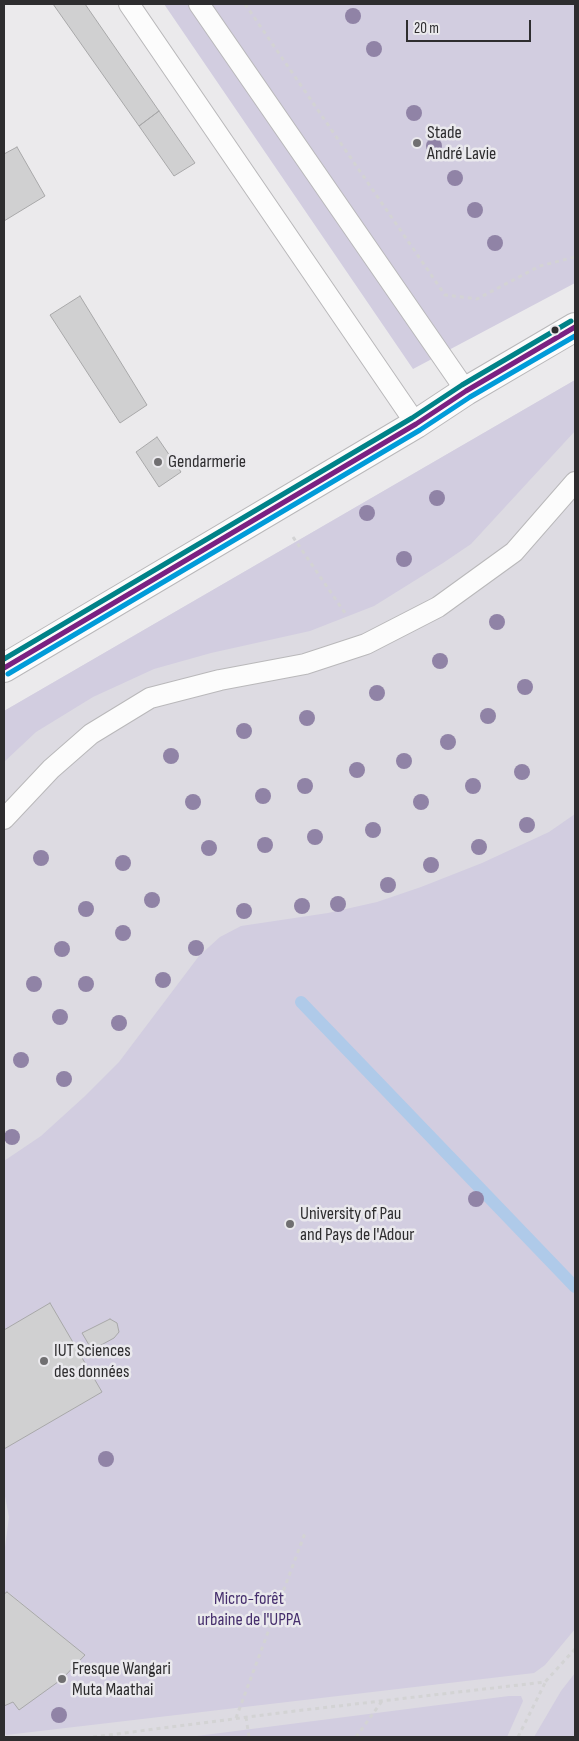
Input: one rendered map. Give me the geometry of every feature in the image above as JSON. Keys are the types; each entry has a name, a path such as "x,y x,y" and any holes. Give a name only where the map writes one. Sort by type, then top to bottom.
{"street":[{"path":"4,668 416,424 466,391 575,326"}],"lane":[{"path":"128,4 416,424"},
{"path":"199,4 466,391"},
{"path":"4,819 51,769 91,734 150,698 220,680 305,664 366,644 438,607 514,552 575,482"}],"path":[{"path":"245,4 445,295 477,299 540,266 575,257"},
{"path":"273,508 366,644"},
{"path":"236,1718 305,1533"},
{"path":"518,1737 545,1682 575,1649"},
{"path":"92,1737 236,1718 545,1682"},
{"path":"356,1737 382,1701"},
{"path":"246,1717 248,1737"}],"shaded area":[{"name":"University of Pau and Pays de l'Adour","path":"575,380 575,1737 4,1737 4,711"}],"green space":[{"name":"Stade André Lavie","path":"164,4 575,4 575,283 413,369"},
{"path":"575,380 575,431 471,544 443,563 374,606 310,631 211,653 154,669 93,697 36,732 4,762 4,711"},
{"name":"University of Pau and Pays de l'Adour","path":"575,814 575,1629 545,1665 534,1673 6,1735 4,1731 4,1706 13,1702 19,1709 62,1679 85,1655 8,1592 4,1594 4,1555 9,1517 4,1491 4,1449 102,1392 50,1303 4,1330 4,1161 41,1136 119,1062 199,956 220,937 241,926 328,913 377,902 482,863 549,832","holes":["110,1319 117,1323 119,1332 114,1338 92,1350 82,1333"]},
{"path":"575,1673 575,1737 534,1737 561,1691"},
{"path":"521,1696 523,1701 507,1737 189,1737"}],"building":[{"path":"53,4 85,4 159,111 139,126"},
{"path":"159,111 195,163 174,176 139,126"},
{"path":"17,147 45,196 4,221 4,154"},
{"path":"80,296 147,405 120,423 50,315"},
{"name":"Gendarmerie","path":"157,437 181,472 159,487 136,452"},
{"name":"IUT Sciences des données","path":"50,1303 102,1392 4,1449 4,1330"},
{"path":"110,1319 117,1323 119,1332 114,1338 92,1350 82,1333"},
{"path":"7,1592 85,1655 62,1679 19,1710 13,1702 4,1706 4,1594"}],"waterway":[{"path":"301,1002 575,1287"}],"transit line":[{"path":"4,659 412,418 462,385 571,321"},
{"path":"4,668 416,424 466,391 575,327"},
{"path":"8,674 575,336"}],"place":[{"name":"Stade André Lavie","path":"417,143"},
{"name":"Gendarmerie","path":"158,462"},
{"name":"University of Pau and Pays de l'Adour","path":"290,1224"},
{"name":"IUT Sciences des données","path":"44,1361"},
{"name":"Fresque Wangari Muta Maathai","path":"62,1679"}],"park label":[{"name":"Micro-forêt urbaine de l'UPPA","path":"249,1609"}]}
